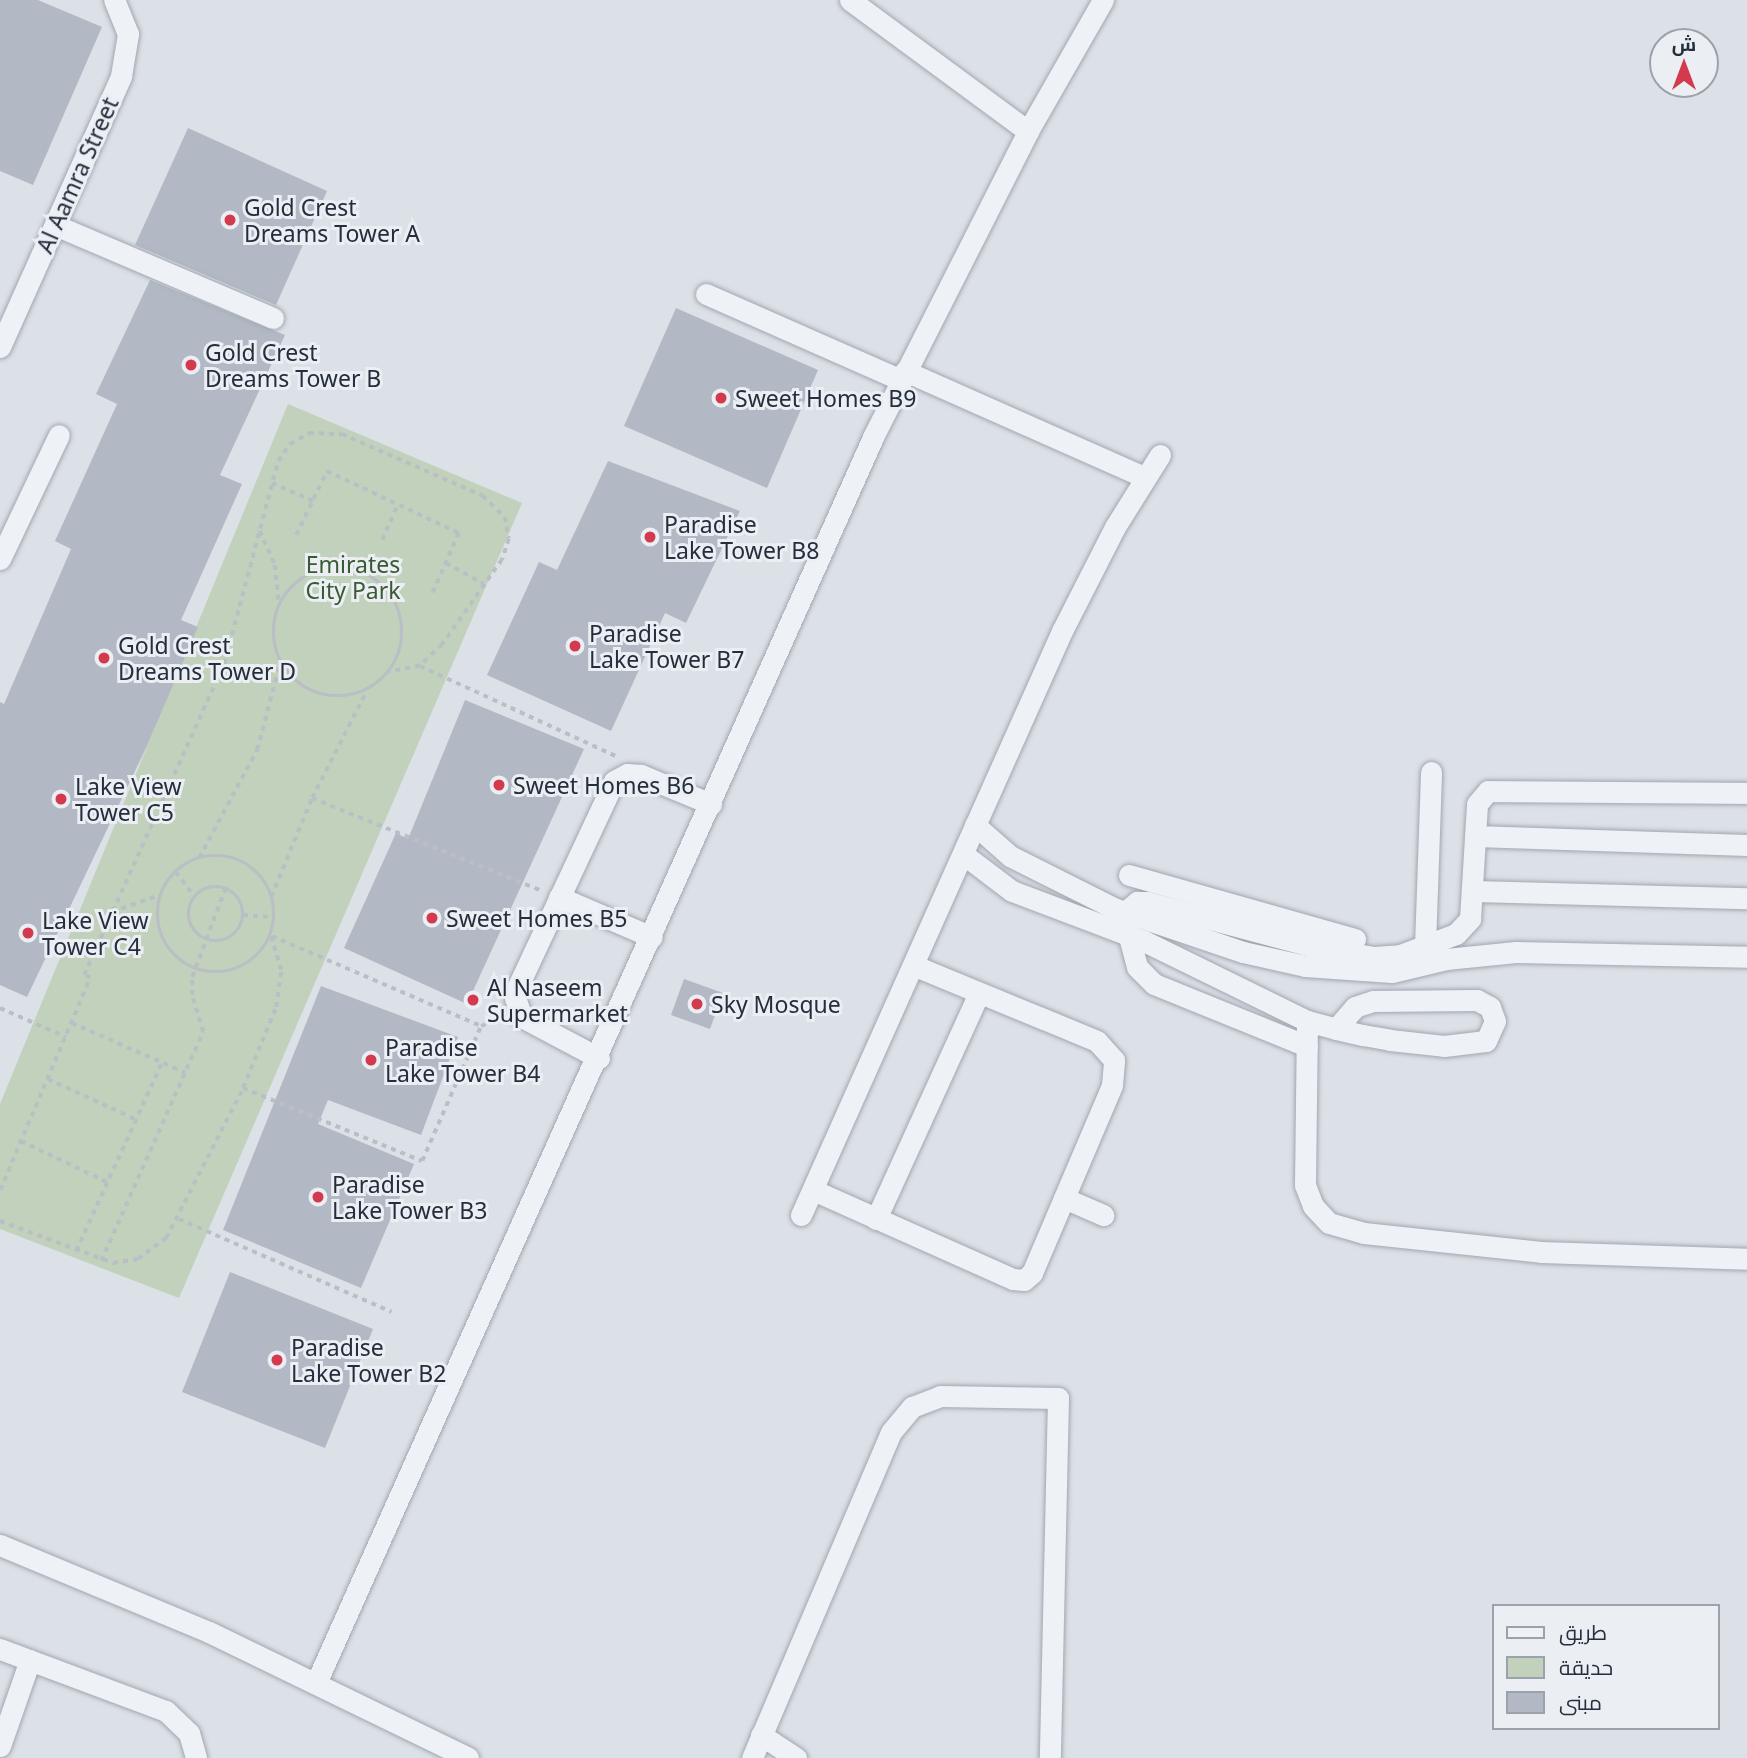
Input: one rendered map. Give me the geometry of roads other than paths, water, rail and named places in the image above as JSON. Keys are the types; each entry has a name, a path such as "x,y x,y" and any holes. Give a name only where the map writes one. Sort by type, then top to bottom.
{"street":[{"name":"Al Aamra Street","path":"0,347 128,55 128,34 114,0"},
{"path":"850,0 1028,131"},
{"path":"316,1683 599,1058 903,375 1028,131 1103,0"},
{"path":"55,225 273,318"},
{"path":"706,294 1144,477"},
{"path":"0,559 59,435"},
{"path":"801,1215 1062,631 1144,477 1160,455"},
{"path":"1425,946 1431,772"},
{"path":"599,1058 528,1022 518,1011 516,992 608,787 621,776 641,775 711,804"},
{"path":"1129,875 1282,929 1374,957 1425,946 1466,925 1474,891 1477,804 1494,789 1747,793"},
{"path":"975,825 1010,856 1110,912 1128,933 1307,1021 1336,1029 1403,1042 1472,1046 1492,1036 1495,1021 1490,1007 1477,1000 1373,1001 1347,1013 1336,1029"},
{"path":"1475,836 1747,845"},
{"path":"963,854 1012,891 1110,912 1142,901 1189,925 1274,960 1392,972 1446,959 1507,953 1747,957"},
{"path":"1474,891 1747,898"},
{"path":"559,897 652,937"},
{"path":"1189,925 1282,929 1354,939"},
{"path":"1274,960 1282,929"},
{"path":"1128,933 1137,967 1154,984 1307,1046"},
{"path":"813,1190 1013,1279 1024,1280 1032,1273 1115,1077 1114,1060 1097,1041 914,965"},
{"path":"876,1219 979,993"},
{"path":"1307,1021 1305,1185 1313,1206 1340,1228 1541,1252 1747,1259"},
{"path":"1064,1198 1103,1215"},
{"path":"752,1758 891,1432 904,1414 940,1396 1058,1398 1050,1758"},
{"path":"0,1545 155,1607 468,1758"},
{"path":"0,1649 166,1711 189,1733 196,1758"},
{"path":"0,1746 30,1660"},
{"path":"761,1735 796,1758"}],"place":[{"name":"Gold Crest Dreams Tower A","path":"230,220"},
{"name":"Gold Crest Dreams Tower B","path":"191,365"},
{"name":"Sweet Homes B9","path":"721,398"},
{"name":"Paradise Lake Tower B8","path":"650,537"},
{"name":"Paradise Lake Tower B7","path":"575,646"},
{"name":"Gold Crest Dreams Tower D","path":"104,658"},
{"name":"Sweet Homes B6","path":"499,785"},
{"name":"Lake View Tower C5","path":"61,799"},
{"name":"Sweet Homes B5","path":"432,918"},
{"name":"Lake View Tower C4","path":"28,933"},
{"name":"Al Naseem Supermarket","path":"473,1000"},
{"name":"Sky Mosque","path":"697,1004"},
{"name":"Paradise Lake Tower B4","path":"371,1060"},
{"name":"Paradise Lake Tower B3","path":"318,1197"},
{"name":"Paradise Lake Tower B2","path":"277,1360"}],"park label":[{"name":"Emirates City Park","path":"353,577"}]}
